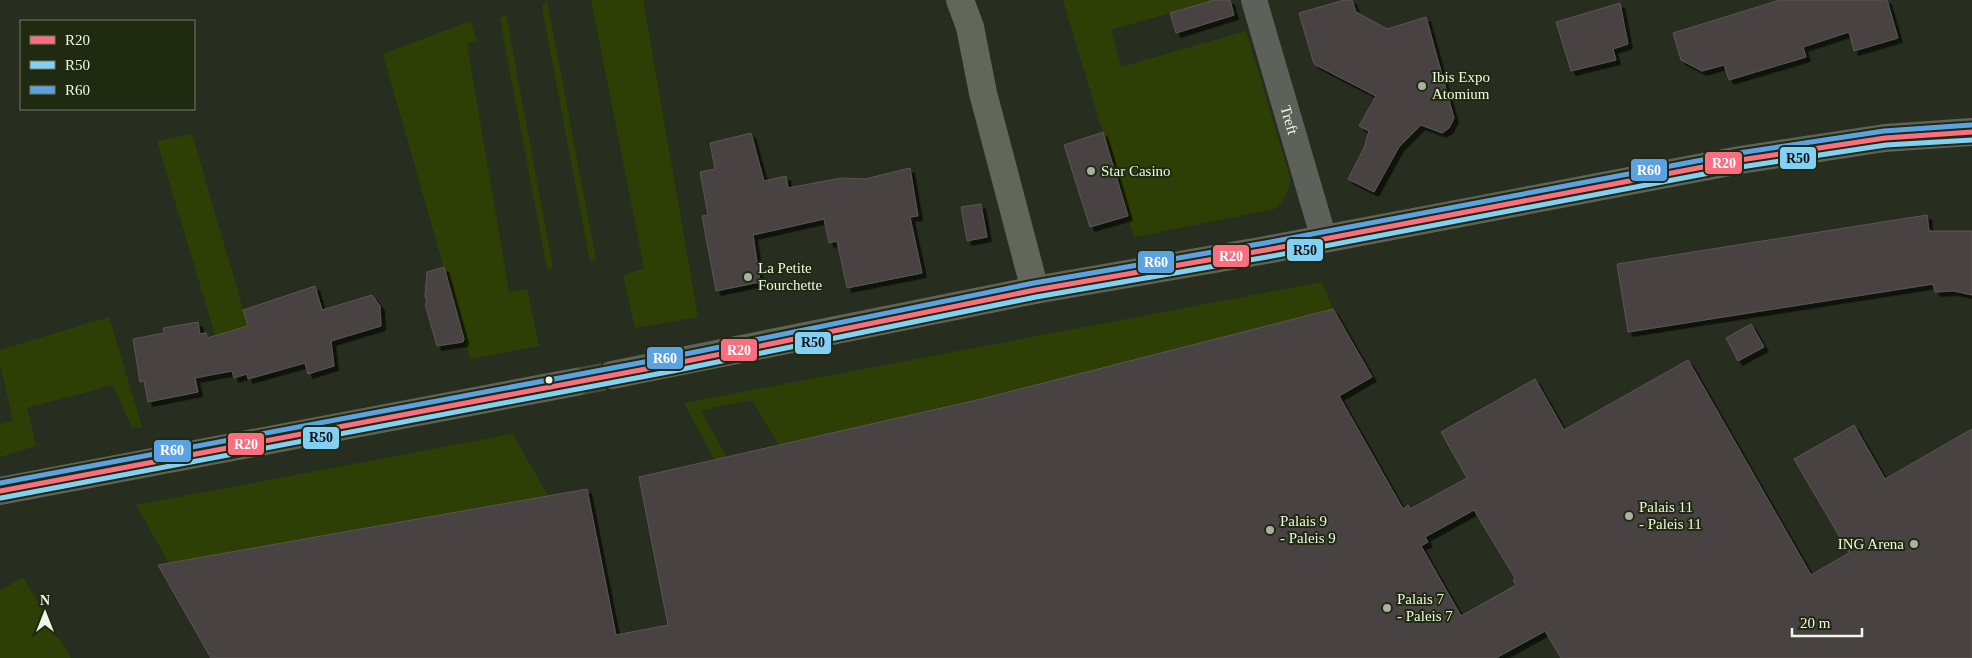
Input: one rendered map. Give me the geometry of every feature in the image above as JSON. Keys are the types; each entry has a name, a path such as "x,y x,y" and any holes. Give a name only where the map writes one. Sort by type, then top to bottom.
{"highway":[{"path":"960,0 970,27 983,93 1035,290"}],"main road":[{"path":"612,375 1035,290 1324,239 1740,160 1885,138 1972,132"},
{"path":"0,491 576,382"}],"street":[{"name":"Treft","path":"1254,0 1324,239"}],"green space":[{"path":"547,0 596,260 590,262 542,7"},
{"path":"591,0 643,0 698,317 635,328 623,276 644,268"},
{"path":"1063,0 1215,0 1111,30 1121,67 1246,31 1290,177 1288,190 1279,206 1275,209 1134,237"},
{"path":"506,14 553,268 547,269 500,19"},
{"path":"471,21 477,40 467,44 509,292 527,289 539,346 470,359 383,54"},
{"path":"192,134 248,326 215,335 157,141"},
{"path":"1322,282 1333,309 1097,371 779,446 752,400 701,410 727,458 715,461 684,403"},
{"path":"109,317 142,427 132,428 113,385 27,408 36,446 0,457 0,424 13,421 0,364 0,350"},
{"path":"513,434 548,496 169,563 136,505"},
{"path":"23,577 71,658 0,658 0,591"}],"building":[{"path":"1214,0 1230,0 1234,15 1176,33 1170,13"},
{"path":"1344,0 1352,0 1356,12 1387,29 1426,17 1454,118 1449,128 1442,133 1421,125 1399,147 1374,192 1348,179 1364,148 1369,131 1359,126 1376,96 1314,64 1299,13"},
{"path":"1780,0 1887,0 1898,38 1854,51 1849,32 1803,47 1806,57 1729,80 1724,65 1702,71 1681,60 1673,33"},
{"path":"1620,3 1628,44 1613,49 1616,60 1571,71 1556,22"},
{"name":"Star Casino","path":"1103,132 1128,216 1090,227 1064,145"},
{"path":"751,133 764,181 786,176 788,188 841,178 865,179 910,168 918,216 910,217 922,273 847,288 837,241 829,243 824,219 753,235 760,282 716,291 702,216 708,215 700,172 715,169 710,143"},
{"path":"981,204 987,237 967,241 961,207"},
{"path":"1927,215 1929,231 1972,231 1972,295 1954,291 1935,292 1933,284 1628,332 1617,264"},
{"path":"444,267 464,339 463,342 437,346 425,304 427,303 425,296 427,272"},
{"path":"315,286 322,310 372,295 380,306 381,326 331,341 334,366 308,374 305,363 248,379 247,374 234,378 232,371 195,378 198,392 148,402 144,381 140,382 133,339 164,333 163,328 198,322 200,334 206,333 207,338 248,326 243,310"},
{"path":"1333,309 1372,377 1339,396 1403,509 1408,505 1410,509 1467,478 1441,432 1535,379 1564,430 1688,360 1811,575 1849,553 1794,459 1854,425 1885,479 1972,429 1972,658 1561,658 1545,631 1496,658 211,658 158,565 587,489 616,635 668,625 639,477 981,399","holes":["1474,510 1515,578 1513,580 1516,585 1461,616 1421,546 1428,542 1425,537"]},
{"path":"1751,324 1764,347 1738,361 1726,338"}],"tunnel":[{"path":"576,382 612,375"}],"transit line":[{"name":"R60","path":"0,483 671,357 1034,283 1265,243 1739,153 1884,131 1971,125"},
{"name":"R20","path":"0,491 672,364 1035,290 1266,250 1740,160 1885,138 1972,132"},
{"name":"R50","path":"1,498 673,371 1036,297 1267,257 1741,167 1886,145 1972,140"}],"place":[{"name":"Ibis Expo Atomium","path":"1422,86"},
{"name":"Star Casino","path":"1091,171"},
{"name":"La Petite Fourchette","path":"748,277"},
{"name":"Palais 11 - Paleis 11","path":"1629,516"},
{"name":"Palais 9 - Paleis 9","path":"1270,530"},
{"name":"ING Arena","path":"1914,544"},
{"name":"Palais 7 - Paleis 7","path":"1387,608"}]}
